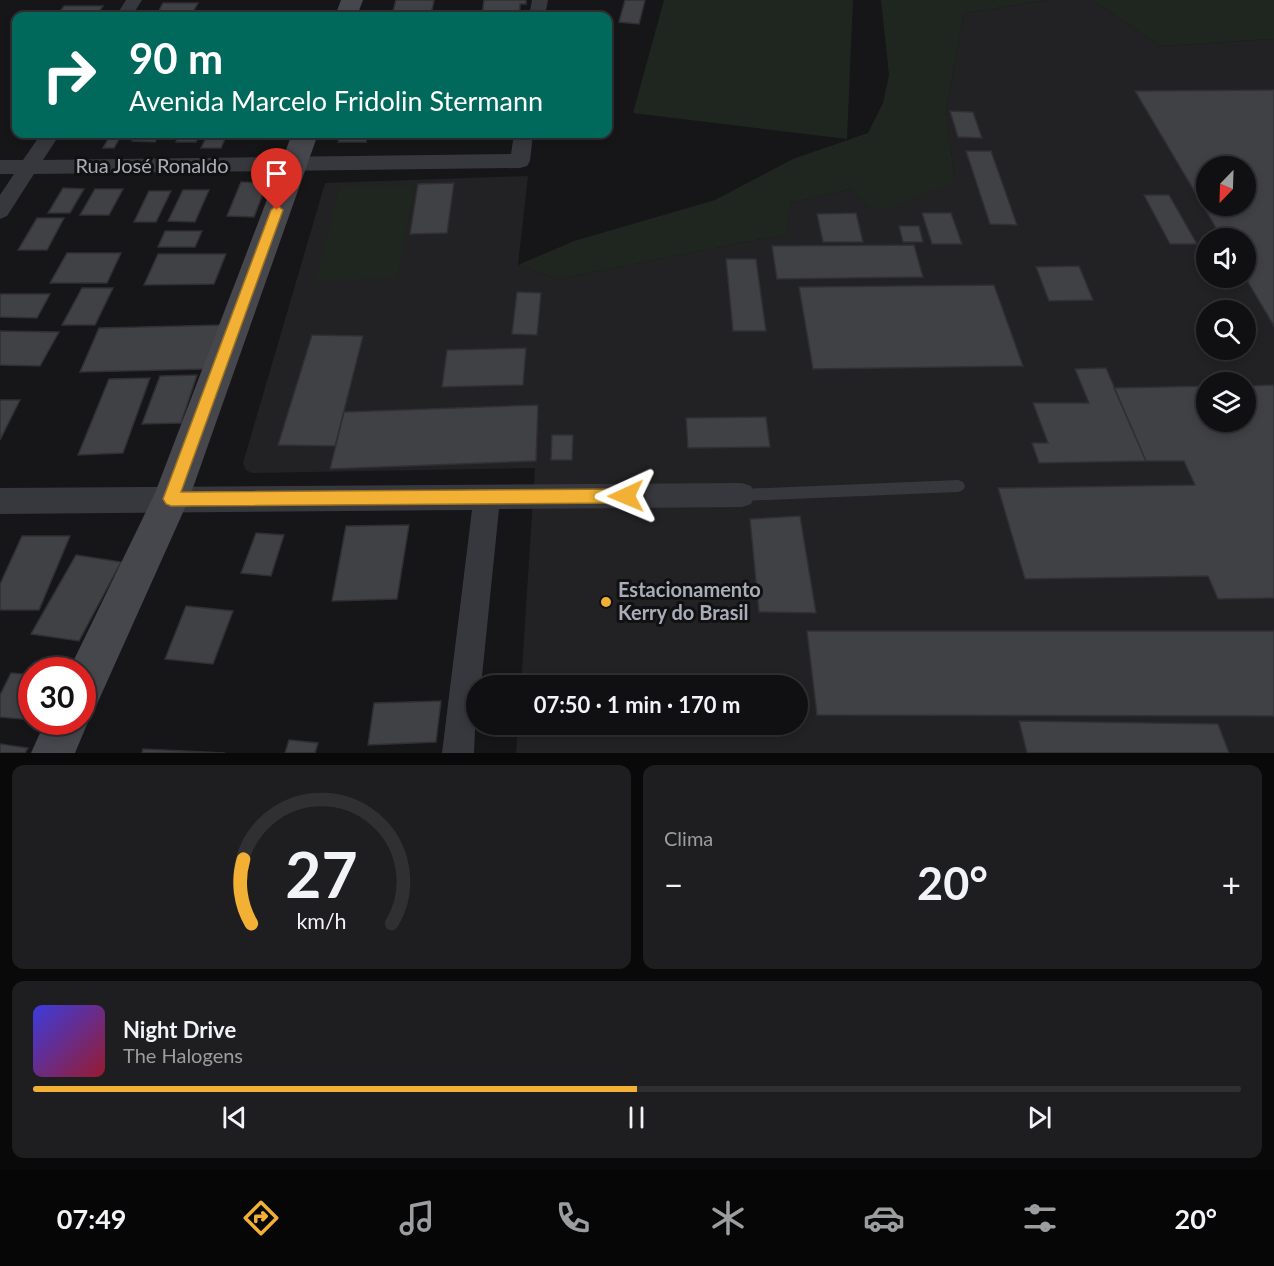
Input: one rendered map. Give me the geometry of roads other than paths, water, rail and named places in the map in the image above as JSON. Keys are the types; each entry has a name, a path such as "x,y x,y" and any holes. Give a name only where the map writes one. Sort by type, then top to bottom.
{"street":[{"path":"0,212 47,138"},
{"path":"96,659 171,499 303,138"},
{"name":"Rua José Ronaldo","path":"0,167 293,165 520,160 523,138"},
{"path":"0,501 742,495"},
{"path":"458,753 487,498"},
{"path":"53,753 61,735"}],"lane":[{"path":"742,495 958,486"}],"place":[{"name":"Estacionamento Kerry do Brasil","path":"606,602"}]}
